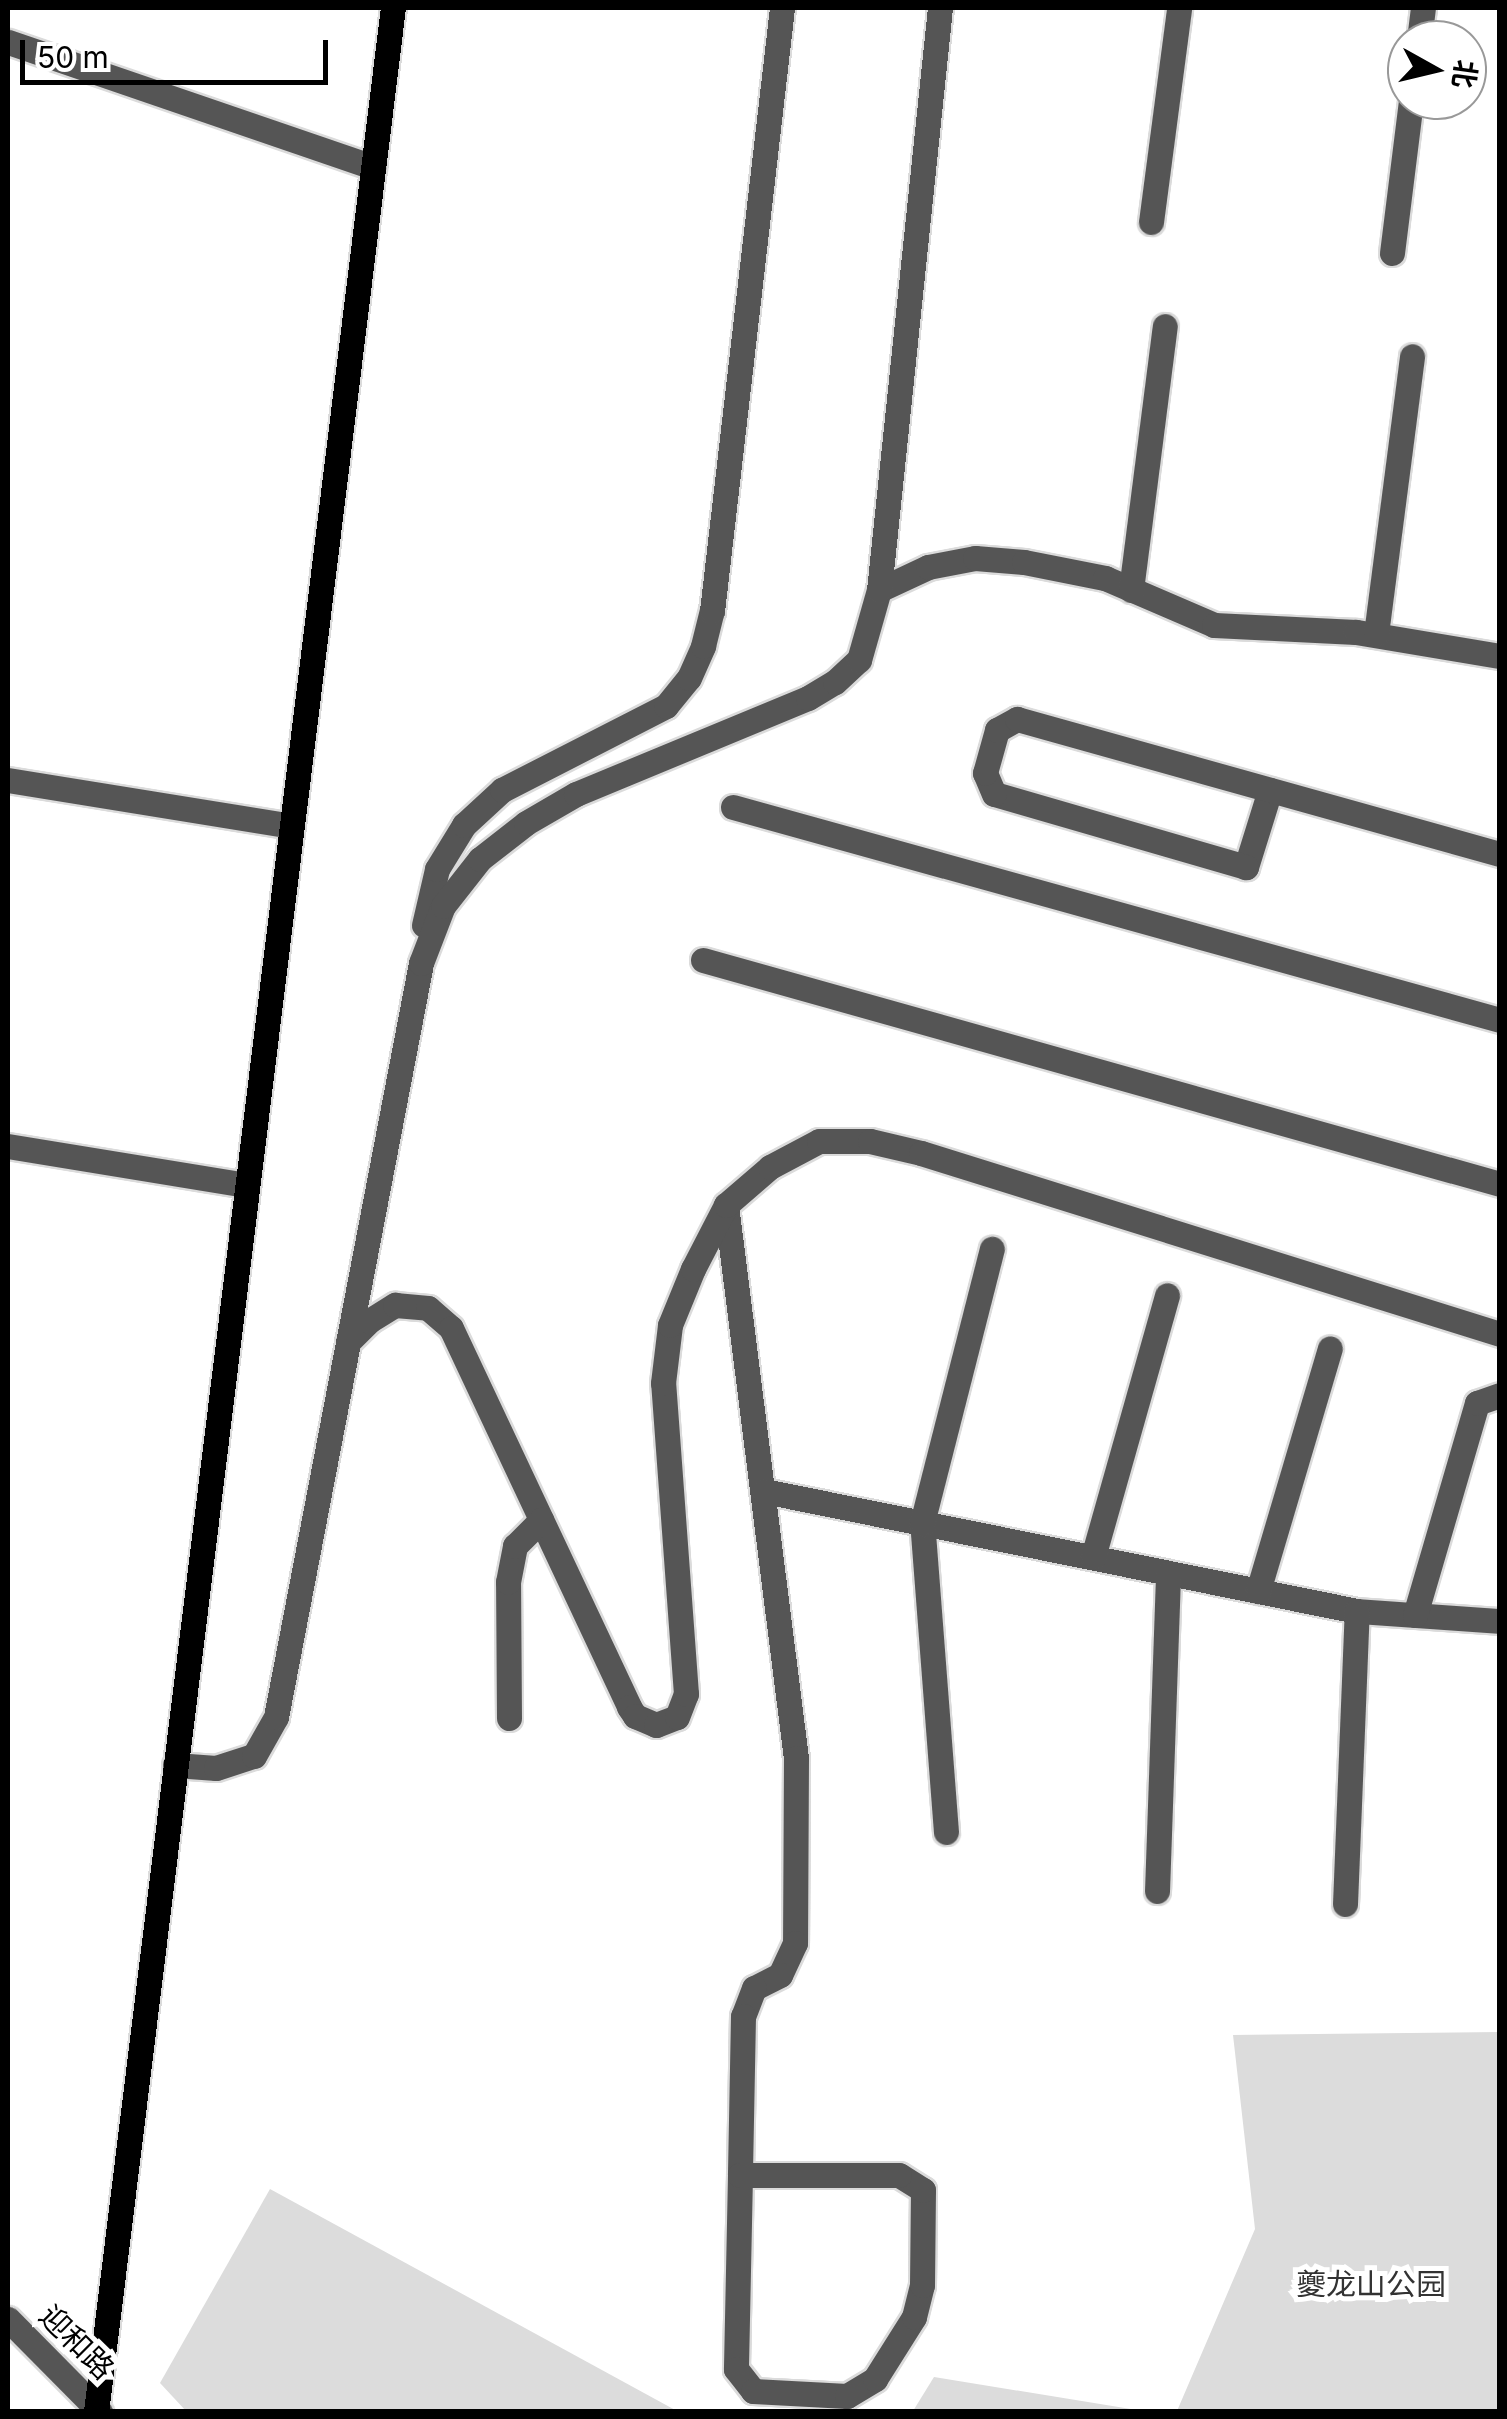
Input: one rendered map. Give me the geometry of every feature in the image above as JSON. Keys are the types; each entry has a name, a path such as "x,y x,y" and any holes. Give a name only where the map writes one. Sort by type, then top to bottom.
{"main road":[{"path":"97,2410 393,8"}],"street":[{"path":"175,1765 216,1768 254,1756 276,1717 421,964 424,917 437,869 464,825 502,790 666,706 689,678 703,646 712,611 782,8"},
{"path":"421,964 443,906 480,859 526,824 576,794 808,698 835,682 859,660 880,590 940,8"},
{"path":"1151,222 1179,8"},
{"path":"8,42 373,166"},
{"path":"1392,253 1409,120"},
{"path":"1131,590 1166,326"},
{"path":"1376,634 1412,356"},
{"path":"880,590 928,567 975,558 1067,568 1214,625 1376,634 1500,656"},
{"path":"1270,790 1246,867 994,794 985,773 997,730 1017,719 1500,854"},
{"path":"8,780 292,826"},
{"path":"734,808 1500,1020"},
{"path":"703,960 1500,1184"},
{"path":"348,1342 369,1320 395,1305 412,1304 442,1317 629,1707 635,1716 656,1724 677,1718 684,1706 687,1682 664,1383 670,1325 726,1205 770,1167 819,1140 870,1140 922,1152 1500,1334"},
{"path":"8,1146 247,1185"},
{"path":"726,1205 795,1727 795,1944 780,1975 754,1988 743,2016 736,2369 754,2392 847,2396 875,2379 914,2317 922,2284 923,2190 900,2175 740,2175"},
{"path":"946,1832 922,1523 992,1248"},
{"path":"1093,1558 1167,1295"},
{"path":"1258,1591 1330,1348"},
{"path":"1415,1615 1478,1403 1500,1395"},
{"path":"764,1490 1357,1611 1500,1621"},
{"path":"509,1718 508,1582 516,1546 541,1520"},
{"path":"1156,1891 1168,1573"},
{"path":"1345,1904 1357,1611"},
{"name":"迎和路","path":"8,2319 97,2410"}],"green space":[{"name":"夔龙山公园","path":"1499,2032 1499,2411 1177,2411 1255,2229 1233,2035"},
{"path":"270,2189 677,2411 186,2411 160,2383"},
{"path":"934,2377 1143,2411 913,2411"}]}
